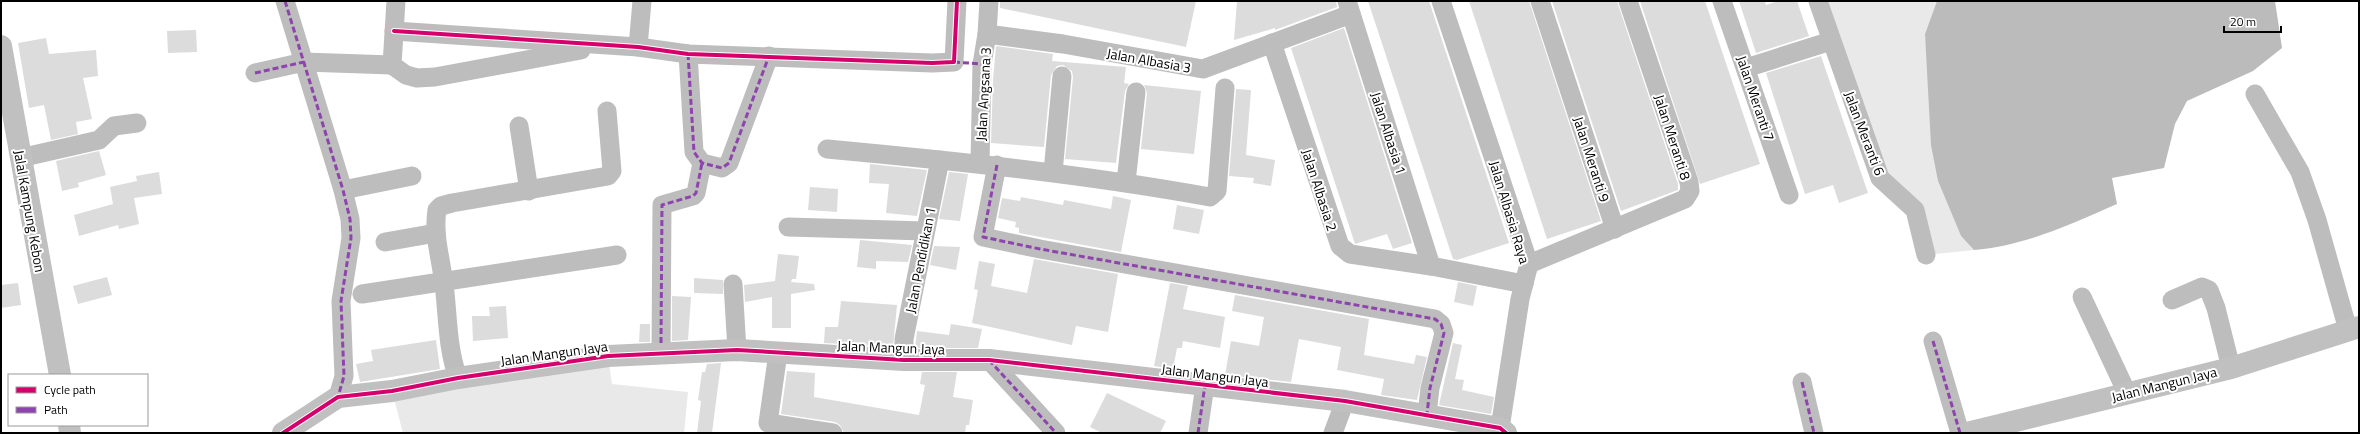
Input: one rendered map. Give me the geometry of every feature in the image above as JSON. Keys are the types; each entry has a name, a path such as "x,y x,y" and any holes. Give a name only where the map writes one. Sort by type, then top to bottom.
{"street":[{"path":"285,1 343,190 350,219 351,238 341,301 344,376 338,397"},
{"path":"392,65 396,1"},
{"path":"638,47 642,1"},
{"path":"394,31 638,47 688,54 932,63 954,62 957,1"},
{"name":"Jalan Angsana 3","path":"989,1 987,34 982,64 989,164 983,237 1040,249 1435,318 1442,324 1444,333 1430,388 1427,414"},
{"name":"Jalan Albasia Raya","path":"1441,1 1529,264 1524,284 1503,431"},
{"name":"Jalan Meranti 9","path":"1540,1 1615,229"},
{"name":"Jalan Meranti 8","path":"1615,229 1685,199 1690,192 1689,182 1628,1"},
{"name":"Jalan Meranti 7","path":"1722,1 1789,195"},
{"name":"Jalan Meranti 6","path":"1818,1 1880,178 1915,210 1926,255"},
{"name":"Jalan Albasia 3","path":"987,34 1062,44 1203,69 1272,44 1349,8"},
{"name":"Jalan Albasia 1","path":"1349,8 1431,266"},
{"path":"1746,68 1831,41"},
{"name":"Jalan Albasia 2","path":"1272,44 1340,246 1350,254 1431,266 1524,284"},
{"path":"255,73 304,62 392,65 411,76 435,78 606,45"},
{"name":"Jalal Kampung Kebon","path":"1,46 60,374"},
{"path":"688,54 691,135 694,152 702,163 722,168 730,163 769,56"},
{"path":"1053,172 1062,76"},
{"path":"828,149 989,164 1053,172 1126,182 1210,197 1217,191 1226,88"},
{"path":"1126,182 1136,92"},
{"path":"2256,94 2300,172 2318,220 2354,329"},
{"path":"458,378 452,363 444,283 436,233 437,210 441,206 600,177 612,171 607,111"},
{"path":"20,158 99,140 114,126 136,124"},
{"path":"519,126 529,191"},
{"name":"Jalan Pendidikan 1","path":"904,360 904,339 940,160"},
{"path":"661,353 662,205 692,196 696,193 702,163"},
{"path":"343,190 412,176"},
{"path":"788,227 925,231"},
{"path":"1529,264 1615,229"},
{"path":"385,242 436,233"},
{"path":"362,294 444,283 617,255"},
{"path":"734,284 737,350"},
{"path":"2172,300 2202,287 2209,290 2216,308 2231,368"},
{"path":"2082,297 2126,393"},
{"name":"Jalan Mangun Jaya","path":"1967,433 2231,368 2354,329"},
{"path":"1933,341 1960,433"},
{"name":"Jalan Mangun Jaya","path":"283,433 338,397 392,391 458,378 608,356 737,350 904,360 989,360 1345,401 1427,414 1503,431"},
{"path":"778,353 768,423 833,433"},
{"path":"989,360 1056,433"},
{"path":"1802,382 1814,433"},
{"path":"1198,433 1205,385"},
{"path":"1333,433 1345,401"}],"shaded area":[{"path":"1818,1 1937,1 1925,34 1938,181 1961,236 1974,250 1926,255 1920,225 1893,191"},
{"path":"1937,1 2275,1 2282,48 2253,71 2187,101 2175,124 2164,168 2112,178 2117,204 2030,239 1993,248 1974,250 1961,236 1938,181 1931,145 1925,34"},
{"path":"608,356 612,384 688,392 684,433 403,433 392,391"}],"building":[{"path":"1000,1 1196,1 1186,47 1000,8"},
{"path":"1237,1 1336,1 1337,7 1275,30 1275,28 1234,40"},
{"path":"1368,1 1429,1 1509,243 1457,260 1453,259"},
{"path":"1469,1 1529,1 1601,221 1547,239"},
{"path":"1552,1 1617,1 1678,184 1678,190 1621,211"},
{"path":"1640,1 1705,1 1760,164 1700,184"},
{"path":"1739,1 1765,1 1766,5 1778,1 1797,1 1809,36 1756,53"},
{"path":"1344,28 1412,243 1393,249 1387,234 1355,244 1291,48"},
{"path":"196,30 197,52 168,53 167,31"},
{"path":"46,38 49,54 96,50 98,76 83,78 92,119 76,122 78,134 51,140 44,105 29,108 18,43"},
{"path":"996,46 1053,54 1052,61 1126,67 1124,83 1129,84 1125,91 1116,163 1065,159 1073,77 1072,71 1063,65 1057,66 1051,75 1044,147 991,143 993,80"},
{"path":"1821,56 1868,193 1839,203 1833,185 1805,194 1766,73"},
{"path":"1144,85 1201,91 1194,154 1141,149 1147,93"},
{"path":"1236,89 1251,90 1246,155 1275,160 1271,186 1253,183 1254,178 1229,176"},
{"path":"99,151 106,175 78,183 79,187 62,191 56,161"},
{"path":"870,164 927,170 917,216 886,213 889,184 869,183"},
{"path":"159,172 162,194 134,198 139,224 119,229 118,225 79,236 74,215 113,204 110,187 137,181 136,176"},
{"path":"949,172 968,174 960,221 939,219"},
{"path":"810,187 838,189 837,212 808,210"},
{"path":"1113,196 1131,200 1121,252 1019,233 1019,228 1015,227 1016,222 998,218 1002,198 1020,201 1021,197 1063,205 1064,200 1111,209"},
{"path":"1177,205 1204,210 1199,234 1173,229"},
{"path":"860,240 912,245 908,262 876,261 876,269 857,267"},
{"path":"934,246 960,247 956,270 930,265"},
{"path":"778,254 799,256 796,279 792,279 791,282 814,284 815,290 791,294 791,328 772,328 772,297 745,302 744,285 775,281"},
{"path":"1034,259 1118,274 1108,332 1076,326 1072,345 972,323 978,290 974,289 979,261 995,264 991,286 1027,293"},
{"path":"107,277 112,295 78,304 73,286"},
{"path":"694,278 723,280 723,294 694,293"},
{"path":"1458,282 1477,286 1473,306 1454,302"},
{"path":"18,283 21,305 1,308 1,285"},
{"path":"1170,283 1188,286 1183,309 1225,317 1220,348 1183,341 1182,348 1177,348 1173,369 1154,366"},
{"path":"1235,295 1369,319 1364,355 1414,364 1416,355 1427,357 1417,400 1381,395 1384,379 1337,370 1341,347 1299,339 1291,382 1225,375 1231,341 1259,346 1264,317 1232,311"},
{"path":"672,296 691,297 688,340 672,341"},
{"path":"841,301 897,305 893,347 824,343 825,327 838,327"},
{"path":"506,306 508,338 473,341 472,316 490,316 489,307"},
{"path":"640,324 650,324 650,342 639,342"},
{"path":"951,324 982,329 978,348 915,348 917,331 949,335"},
{"path":"436,340 440,369 360,382 356,364 373,361 371,350"},
{"path":"1453,343 1462,345 1455,379 1464,380 1462,390 1494,397 1491,414 1439,405"},
{"path":"721,363 712,433 697,433 701,401 698,400 702,372 705,372 707,364"},
{"path":"787,371 815,373 814,397 919,415 925,385 920,384 922,372 957,372 953,397 973,400 969,425 966,425 965,433 844,433 840,425 835,422 781,414"},
{"path":"1107,393 1166,421 1160,433 1102,433 1090,427"}],"marked path":[{"path":"285,1 343,190 350,219 351,238 341,301 344,376 338,397"},
{"path":"688,54 694,152 702,163 722,168 729,163 769,56"},
{"path":"255,73 304,62"},
{"path":"954,62 982,64"},
{"path":"661,343 662,205 693,196 696,193 702,163"},
{"path":"997,165 983,237 1040,249 1435,319 1441,324 1444,333 1430,388 1427,414"},
{"path":"1933,341 1960,433"},
{"path":"989,360 1056,433"},
{"path":"1802,382 1814,433"},
{"path":"1198,433 1205,385"}],"cycle path":[{"path":"394,31 638,47 688,54 932,63 954,62 957,1"},
{"path":"283,433 338,397 392,391 458,378 608,356 737,350 904,360 989,360 1345,401 1500,428 1506,433"}]}
